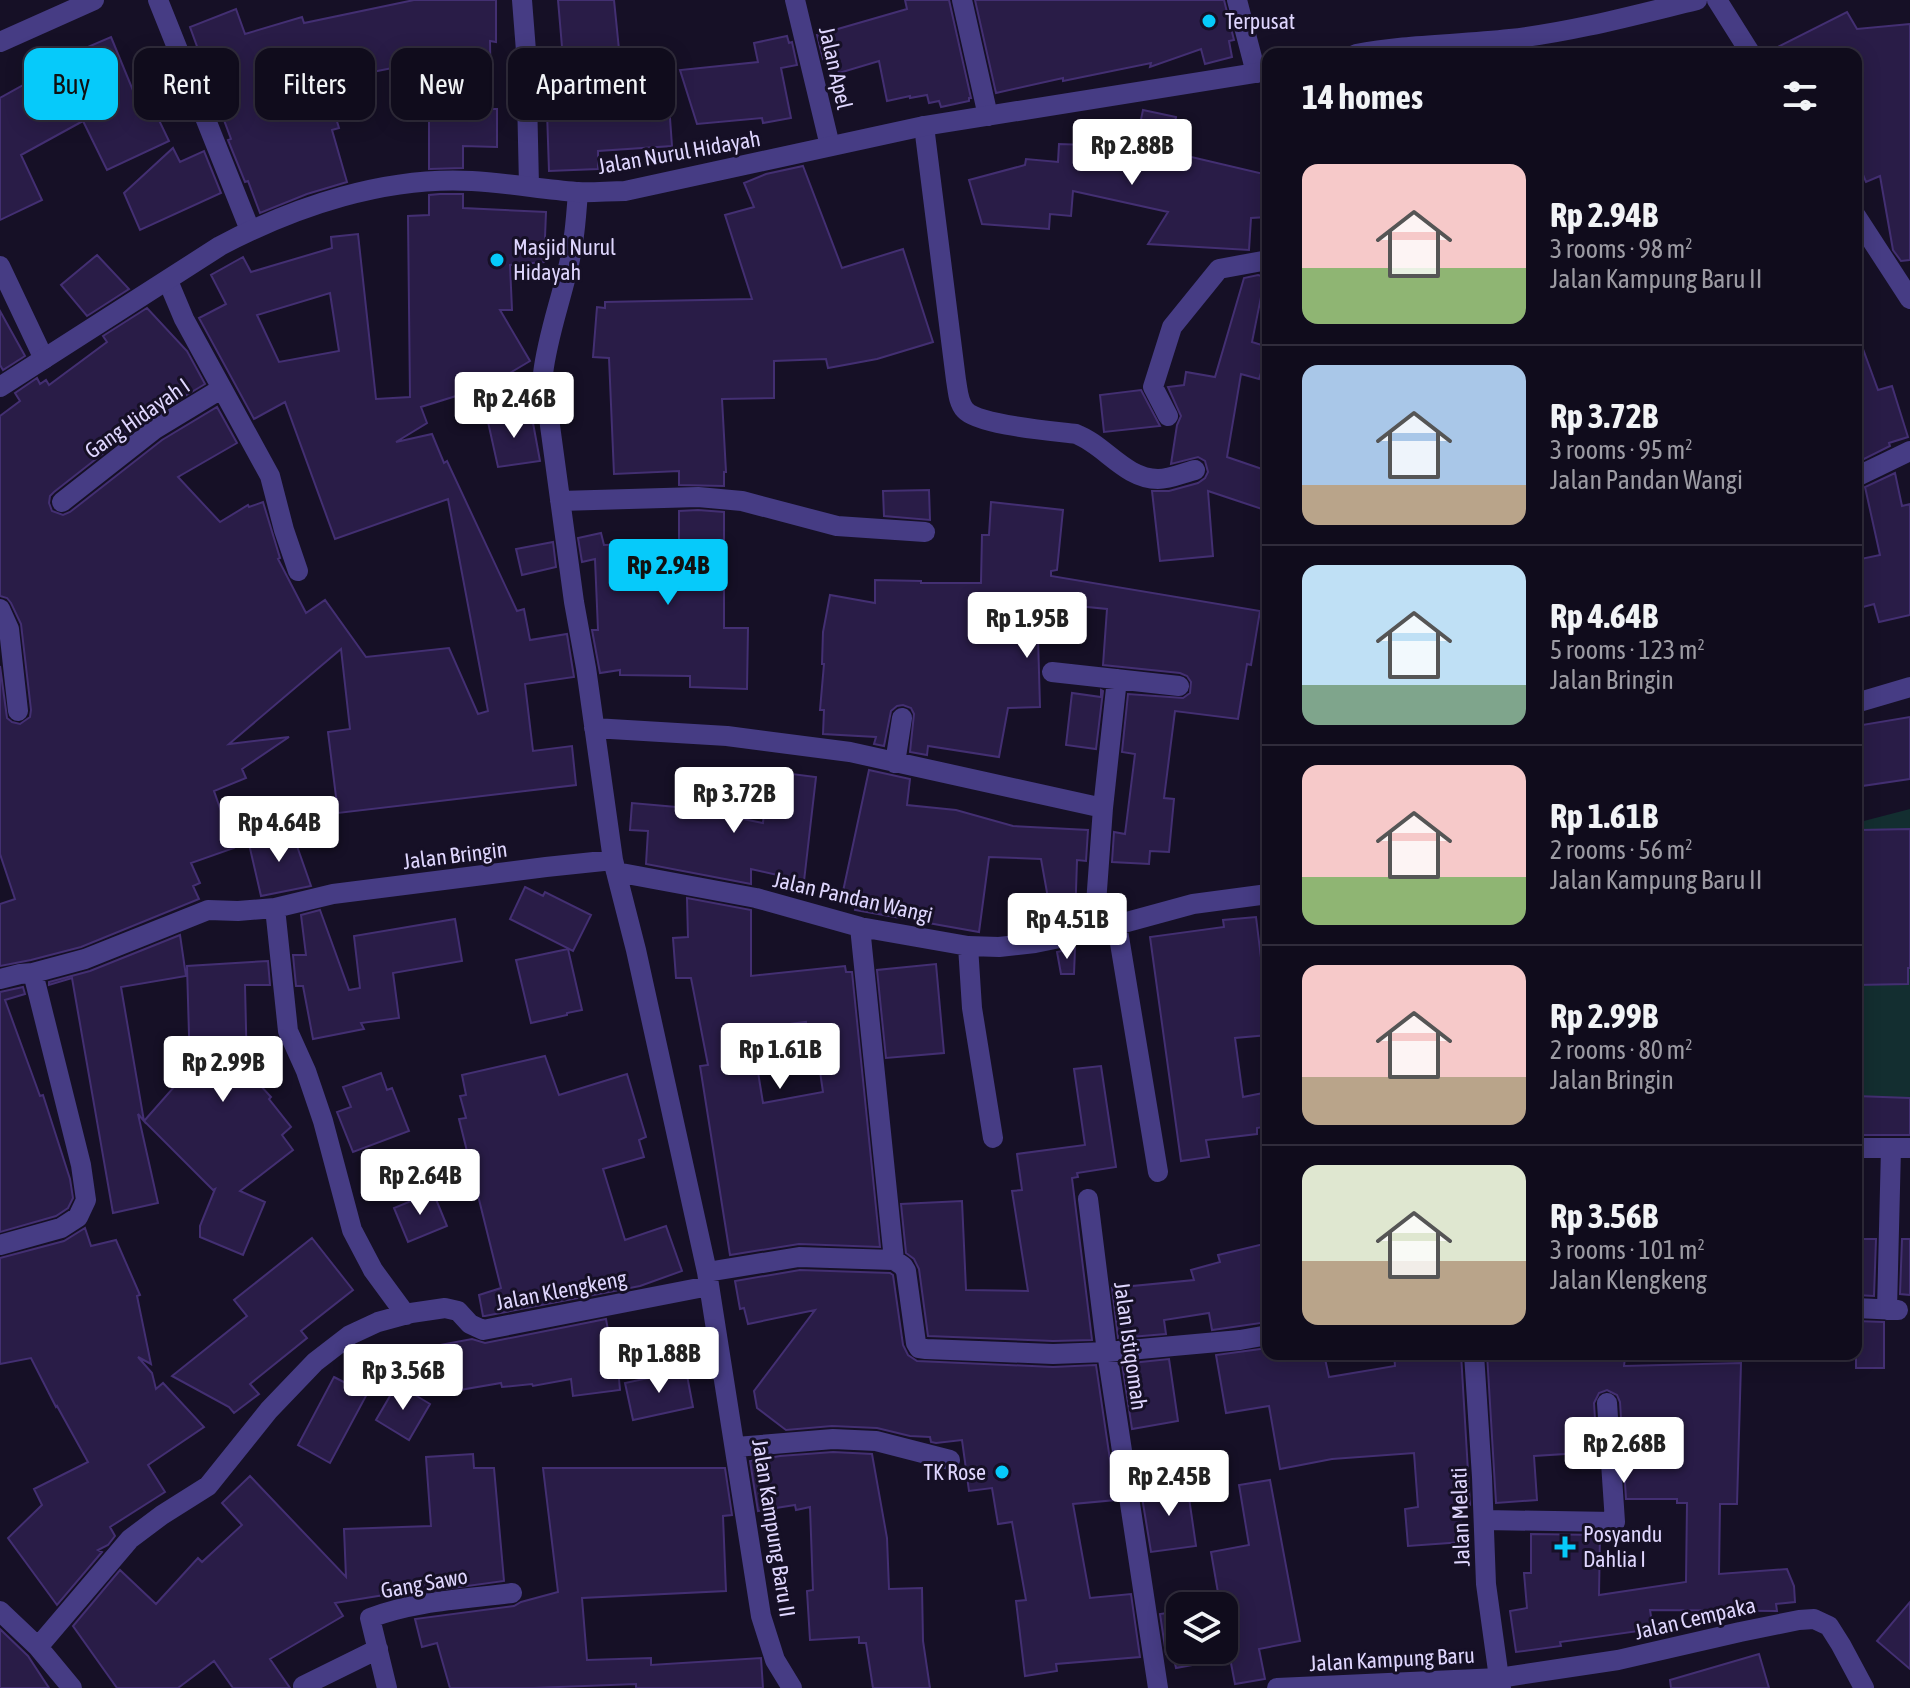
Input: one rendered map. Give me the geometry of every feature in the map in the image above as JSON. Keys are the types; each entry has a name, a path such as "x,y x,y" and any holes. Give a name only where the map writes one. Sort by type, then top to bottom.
{"street":[{"path":"0,42 94,0"},
{"path":"158,0 250,230"},
{"path":"522,0 529,186"},
{"name":"Jalan Apel","path":"795,0 830,146"},
{"path":"962,0 988,116"},
{"path":"1237,0 1262,72"},
{"path":"1398,48 1426,44 1473,48 1567,31 1697,0"},
{"path":"1717,0 1747,48"},
{"name":"Jalan Nurul Hidayah","path":"0,387 220,246 250,230 315,206 377,189 405,184 469,181 578,192 625,191 924,126 1262,72"},
{"path":"924,126 956,380 959,399 967,412 973,417 995,423 1087,438 1139,475 1161,479 1195,470"},
{"name":"Jalan Kampung Baru II","path":"578,192 568,270 546,346 543,374 560,501 614,866 636,950 708,1279 761,1616 775,1660 792,1688"},
{"path":"1862,225 1910,299"},
{"path":"1168,416 1153,387 1172,327 1219,269 1262,261"},
{"path":"0,266 44,359"},
{"name":"Gang Hidayah I","path":"62,502 155,429 221,389 168,281"},
{"path":"221,389 270,476 298,571"},
{"path":"1862,474 1910,451"},
{"path":"560,501 698,497 742,501 837,526 925,532"},
{"path":"0,609 9,629 18,711"},
{"path":"1052,672 1179,686"},
{"path":"1094,931 1117,679"},
{"path":"1862,701 1910,687"},
{"path":"895,763 902,718"},
{"path":"594,728 727,736 850,752 1103,808"},
{"name":"Jalan Bringin","path":"33,973 108,950 208,910 275,908 333,894 546,867 614,866"},
{"name":"Jalan Pandan Wangi","path":"614,866 756,898 860,927 968,946 1035,943 1094,931 1193,904 1262,895"},
{"path":"275,908 288,1031 323,1121 352,1230 373,1270 406,1315"},
{"path":"1117,925 1158,1172"},
{"path":"860,927 894,1260 906,1271 919,1348 1053,1354 1107,1352 1262,1336"},
{"path":"968,946 972,1008 993,1138"},
{"path":"0,979 33,973 81,1165 86,1200 78,1217 61,1228 0,1245"},
{"path":"1862,1148 1900,1148 1892,1310 1862,1308"},
{"name":"Jalan Istiqomah","path":"1088,1199 1135,1548 1158,1688"},
{"name":"Jalan Klengkeng","path":"38,1647 130,1539 208,1486 269,1410 315,1362 350,1335 378,1322 445,1308 458,1311 470,1324 483,1330 799,1257 894,1260"},
{"name":"Jalan Melati","path":"1474,1360 1486,1584 1500,1683"},
{"path":"1484,1520 1615,1522 1607,1403"},
{"path":"736,1447 833,1439 876,1441 950,1460"},
{"name":"Gang Sawo","path":"387,1688 370,1618 444,1601 512,1593"},
{"path":"0,1611 38,1647 72,1688"},
{"name":"Jalan Cempaka","path":"1500,1683 1814,1619 1829,1626 1864,1688"},
{"path":"303,1686 378,1649"},
{"name":"Jalan Kampung Baru","path":"1277,1688 1500,1683"}],"green space":[{"path":"1910,809 1910,1111 1862,1113 1862,821"}],"building":[{"path":"414,0 496,0 496,42 490,41 490,48 391,48 391,68 375,72 375,48 255,48 255,120 337,120 339,128 332,130 347,182 260,213 228,140 231,139 224,120 239,120 239,48 198,48 190,27 236,9 245,34 302,17 304,23"},
{"path":"558,0 614,0 619,48 562,48"},
{"path":"905,0 949,0 971,98 969,101 941,107 939,101 929,103 927,95 887,101 879,61 839,73 834,57 823,59 817,35 907,9"},
{"path":"975,0 1224,0 1234,40 1229,41 1232,57 1205,64 1201,49 1150,67 1151,63 996,93"},
{"path":"1847,12 1857,29 1910,24 1910,260 1901,261 1893,250 1880,176 1866,182 1862,172 1862,48 1776,48"},
{"path":"787,36 789,43 792,42 797,65 781,68 791,118 763,123 762,118 697,124 680,70 758,62 754,43"},
{"path":"111,37 116,48 85,48"},
{"path":"118,54 134,93 134,120 159,120 169,141 107,170 83,121 21,155 42,200 0,220 0,98 24,85 24,120 118,120"},
{"path":"492,109 497,109 497,147 463,146 463,168 429,169 429,120 492,120"},
{"path":"1143,110 1176,117 1170,152 1262,174 1262,217 1251,218 1249,250 1148,244 1168,212 1073,191 1071,216 1050,214 1049,229 982,224 969,180 1025,165 1026,159 1058,162 1059,144 1088,145 1089,126 1139,129"},
{"path":"547,120 670,120 672,146 598,151 598,169 549,171"},
{"path":"173,148 180,162 204,151 221,193 140,230 124,193"},
{"path":"803,166 842,268 903,249 933,342 877,359 828,368 826,359 774,361 774,398 722,399 724,486 679,485 679,471 614,474 609,358 593,357 597,307 605,308 605,302 752,299 725,215 754,207 744,183 766,174"},
{"path":"463,194 463,208 546,212 544,262 510,265 512,310 500,310 530,361 488,386 421,407 427,423 396,442 432,434 517,611 524,609 530,640 567,634 574,677 525,684 533,751 572,746 576,785 338,813 328,732 350,729 341,649 229,744 289,737 242,769 246,778 214,791 234,848 191,863 200,883 193,886 199,899 81,947 0,966 0,904 15,899 0,854 0,666 7,718 20,724 30,717 31,710 21,624 11,603 0,596 0,416 20,401 15,393 37,378 40,384 46,380 49,385 107,342 103,336 147,308 187,351 205,384 147,419 54,492 49,503 52,511 63,515 70,512 162,440 217,407 237,443 178,477 220,522 248,505 263,502 278,559 306,613 325,600 366,657 449,648 478,714 488,711 448,499 335,539 285,402 254,419 199,318 226,304 211,275 243,257 251,272 332,248 331,237 358,234 376,399 410,397 408,216 429,215 429,195","holes":["330,293 339,351 279,362 257,315"]},
{"path":"97,255 129,289 87,316 61,285"},
{"path":"1262,276 1252,342 1262,345 1262,369 1259,379 1241,374 1227,457 1262,469 1262,509 1208,491 1213,556 1160,561 1152,491 1169,491 1198,483 1208,472 1205,461 1198,457 1171,464 1181,416 1168,387 1184,385 1186,372 1215,377 1244,278"},
{"path":"0,311 25,356 3,370 0,365"},
{"path":"1862,346 1878,390 1892,386 1908,437 1889,443 1890,446 1862,460"},
{"path":"1141,390 1160,426 1104,432 1100,395"},
{"path":"531,412 540,461 498,467 488,422"},
{"path":"1895,473 1902,506 1910,504 1910,615 1879,622 1874,604 1862,607 1862,559 1880,555 1865,487"},
{"path":"929,490 930,520 884,516 883,491"},
{"path":"991,502 1063,510 1057,570 1051,571 1051,576 1260,611 1238,719 1175,711 1164,798 1174,799 1169,852 1150,851 1149,864 1112,862 1114,832 1125,834 1135,754 1122,752 1128,694 1183,698 1190,693 1191,682 1180,673 1103,665 1107,609 1037,602 1040,707 1008,708 999,757 928,746 927,755 910,752 914,714 911,708 903,705 891,711 884,746 874,744 876,737 823,734 824,710 820,710 823,632 830,595 875,603 875,580 981,583 982,535 989,535"},
{"path":"679,511 724,512 724,628 748,628 747,689 690,687 690,676 620,675 620,670 600,673 592,630 598,630 595,559 582,562 578,538 601,533 604,545 679,543"},
{"path":"553,542 556,567 522,575 516,549"},
{"path":"1103,691 1096,749 1066,745 1072,693 1101,697"},
{"path":"1910,717 1910,779 1862,786 1862,725"},
{"path":"869,770 910,779 907,805 956,810 1013,826 1088,830 1086,861 1077,860 1075,922 1053,926 1041,859 989,857 979,932 855,910 857,899 842,896"},
{"path":"768,771 816,777 804,881 751,869 751,884 646,864 648,831 630,830 632,803 688,808 763,823"},
{"path":"291,829 311,886 261,896 249,844"},
{"path":"1910,829 1908,984 1862,985 1862,830"},
{"path":"525,887 543,896 545,892 591,915 573,951 510,919"},
{"path":"687,898 751,910 751,976 845,966 846,972 852,972 880,1247 799,1244 730,1255 700,1066 708,1065 691,978 676,978 673,938 688,937","holes":["806,1022 807,1037 815,1037 823,1092 763,1103 751,1029"]},
{"path":"320,910 349,990 360,988 354,936 455,919 462,961 393,973 399,1018 361,1023 364,1029 313,1039 303,986 296,986 293,955 306,955 301,915"},
{"path":"1256,917 1262,966 1262,1036 1235,1038 1243,1097 1262,1093 1262,1127 1257,1128 1257,1134 1206,1140 1209,1157 1181,1161 1150,937 1224,927 1223,920"},
{"path":"180,935 186,976 121,987 144,1121 138,1114 158,1203 113,1213 72,978 49,985 49,982 90,971"},
{"path":"1075,948 1074,974 1061,974 1057,952"},
{"path":"568,949 582,1010 531,1023 516,960"},
{"path":"268,961 270,985 245,985 247,1071 271,1097 269,1099 291,1127 282,1135 293,1150 240,1191 265,1202 243,1255 200,1237 200,1226 215,1189 144,1121 190,1069 187,966"},
{"path":"936,964 944,1053 886,1058 877,970"},
{"path":"23,987 25,994 5,1000 40,1096 43,1095 70,1179 73,1198 68,1208 56,1216 0,1232 0,992"},
{"path":"545,1056 559,1095 627,1074 646,1137 639,1140 644,1157 603,1169 625,1240 666,1226 682,1271 640,1286 483,1316 479,1295 501,1288 459,1119 466,1118 460,1096 466,1095 462,1075"},
{"path":"1101,1066 1116,1167 1077,1173 1078,1177 1072,1178 1092,1340 928,1336 919,1269 914,1259 906,1253 901,1204 962,1201 966,1290 1028,1291 1012,1191 1022,1190 1017,1154 1085,1145 1074,1069"},
{"path":"381,1073 387,1090 392,1088 409,1131 353,1152 337,1112 351,1107 343,1087"},
{"path":"1862,1096 1910,1098 1910,1135 1862,1135"},
{"path":"433,1192 447,1226 408,1242 394,1208"},
{"path":"85,1228 91,1246 116,1240 140,1295 137,1296 151,1364 138,1357 152,1373 156,1389 163,1383 204,1427 148,1465 165,1492 110,1527 115,1536 108,1545 98,1550 102,1552 57,1605 8,1538 42,1505 34,1489 88,1462 31,1358 0,1364 0,1258 64,1241"},
{"path":"312,1238 353,1290 301,1331 307,1338 250,1384 259,1394 234,1413 229,1407 172,1376 247,1316 234,1300"},
{"path":"1862,1239 1876,1239 1874,1296 1862,1295"},
{"path":"1902,1239 1910,1239 1910,1295 1900,1294"},
{"path":"1262,1244 1262,1323 1212,1330 1209,1313 1164,1320 1166,1334 1118,1338 1112,1288 1194,1280 1191,1270 1220,1262 1218,1255"},
{"path":"800,1270 893,1275 903,1345 908,1355 917,1361 1053,1367 1096,1365 1116,1500 1073,1504 1090,1598 1131,1594 1140,1657 1056,1664 1057,1671 1025,1676 1016,1601 1026,1600 1012,1522 998,1524 992,1488 969,1491 962,1440 936,1443 931,1442 930,1437 877,1428 832,1426 786,1430 757,1408 754,1391 815,1310 748,1324 744,1308 740,1309 735,1281"},
{"path":"606,1319 613,1358 617,1358 620,1390 573,1396 571,1379 533,1386 502,1387 501,1383 448,1392 440,1345 472,1339 485,1343"},
{"path":"1862,1321 1884,1322 1884,1368 1856,1368 1856,1360 1862,1360"},
{"path":"1262,1349 1262,1360 1325,1360 1329,1377 1395,1366 1394,1360 1461,1360 1470,1505 1460,1505 1463,1542 1408,1546 1405,1509 1418,1507 1414,1453 1332,1459 1280,1469 1269,1406 1226,1413 1216,1355"},
{"path":"1169,1359 1178,1421 1132,1429 1122,1364"},
{"path":"1487,1360 1625,1360 1624,1366 1741,1363 1737,1504 1720,1504 1719,1574 1787,1569 1794,1586 1795,1602 1776,1604 1777,1611 1650,1610 1653,1629 1560,1642 1561,1646 1516,1652 1510,1611 1527,1608 1524,1573 1531,1573 1531,1534 1600,1535 1599,1595 1686,1582 1687,1503 1677,1503 1677,1499 1626,1499 1620,1402 1617,1395 1607,1390 1599,1393 1594,1403 1597,1452 1534,1456 1537,1500 1496,1503"},
{"path":"686,1370 693,1407 633,1420 625,1383"},
{"path":"334,1377 367,1394 330,1463 298,1445"},
{"path":"397,1384 430,1404 409,1440 376,1420"},
{"path":"833,1452 872,1454 887,1538 889,1589 922,1588 923,1641 930,1688 873,1688 866,1643 859,1643 859,1637 810,1640 807,1591 813,1590 810,1507 796,1510 795,1505 758,1511 750,1461"},
{"path":"473,1454 474,1468 494,1468 504,1581 335,1603 343,1616 270,1659 290,1688 233,1688 214,1661 178,1688 117,1688 73,1626 120,1570 156,1604 198,1558 202,1562 242,1525 222,1503 250,1476 346,1577 344,1529 431,1526 426,1457"},
{"path":"543,1468 725,1468 732,1515 723,1516 726,1591 582,1598 587,1660 651,1658 651,1665 761,1658 763,1688 636,1688 636,1684 450,1688 437,1643 422,1647 415,1619 514,1606 558,1592"},
{"path":"1270,1480 1300,1641 1259,1649 1265,1679 1235,1684 1231,1664 1238,1664 1238,1592 1218,1592 1211,1552 1249,1545 1239,1485"},
{"path":"1187,1484 1196,1546 1151,1552 1141,1491"},
{"path":"1910,1602 1910,1669 1877,1641"},
{"path":"1166,1613 1166,1654 1160,1614"},
{"path":"0,1629 28,1656 49,1688 0,1688"},
{"path":"1759,1654 1769,1688 1671,1688 1670,1680"},
{"path":"1175,1664 1198,1664 1176,1668"}],"place":[{"name":"Terpusat","path":"1209,21"},
{"name":"Masjid Nurul Hidayah","path":"497,260"},
{"name":"TK Rose","path":"1002,1472"},
{"name":"Posyandu Dahlia I","path":"1565,1547"}]}
